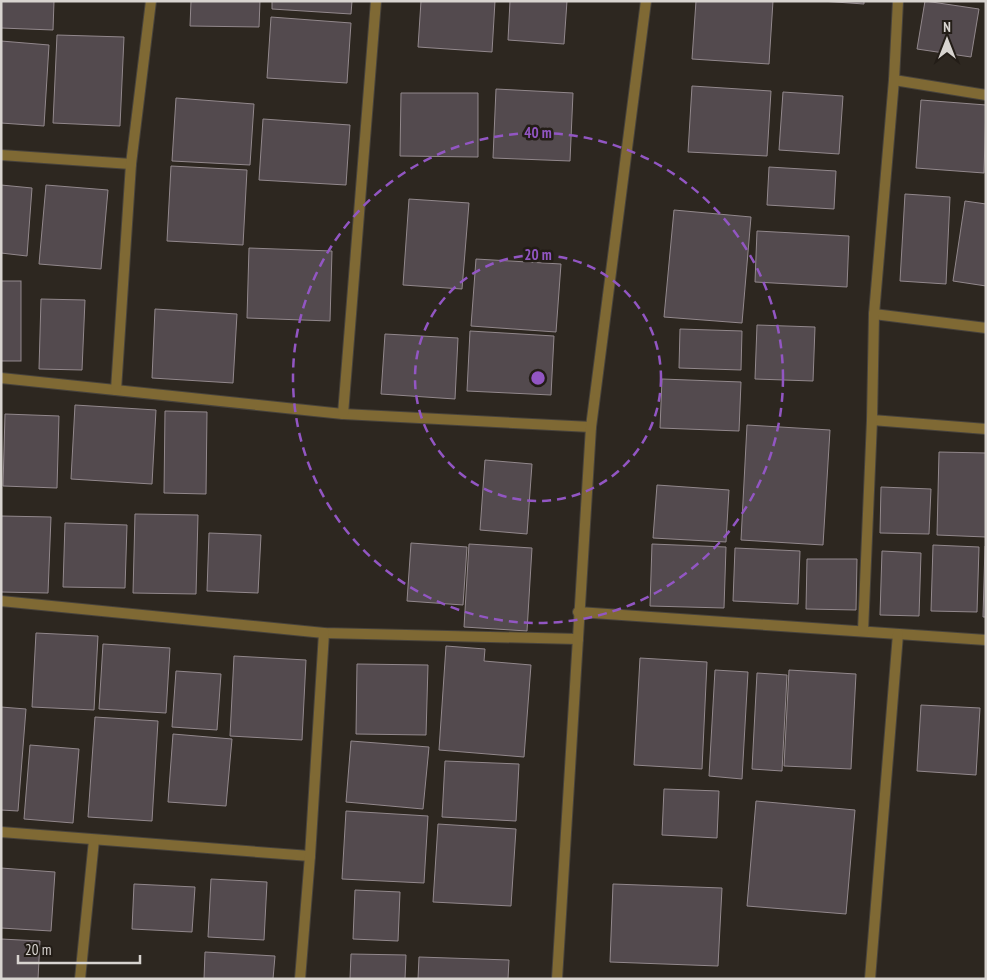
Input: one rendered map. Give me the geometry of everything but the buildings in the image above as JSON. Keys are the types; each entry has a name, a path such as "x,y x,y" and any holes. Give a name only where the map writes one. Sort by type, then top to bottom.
{"street":[{"path":"116,390 131,164 151,1"},
{"path":"343,414 376,1"},
{"path":"557,979 578,639 578,612 591,427 646,1"},
{"path":"863,631 872,420 874,314 894,80 898,1"},
{"path":"894,80 986,95"},
{"path":"1,155 131,164"},
{"path":"874,314 986,328"},
{"path":"1,378 343,414 591,427"},
{"path":"872,420 986,429"},
{"path":"1,601 324,633 578,639"},
{"path":"578,612 986,640"},
{"path":"300,979 324,633"},
{"path":"870,979 898,634"},
{"path":"1,832 310,856"},
{"path":"80,979 94,840"}]}
